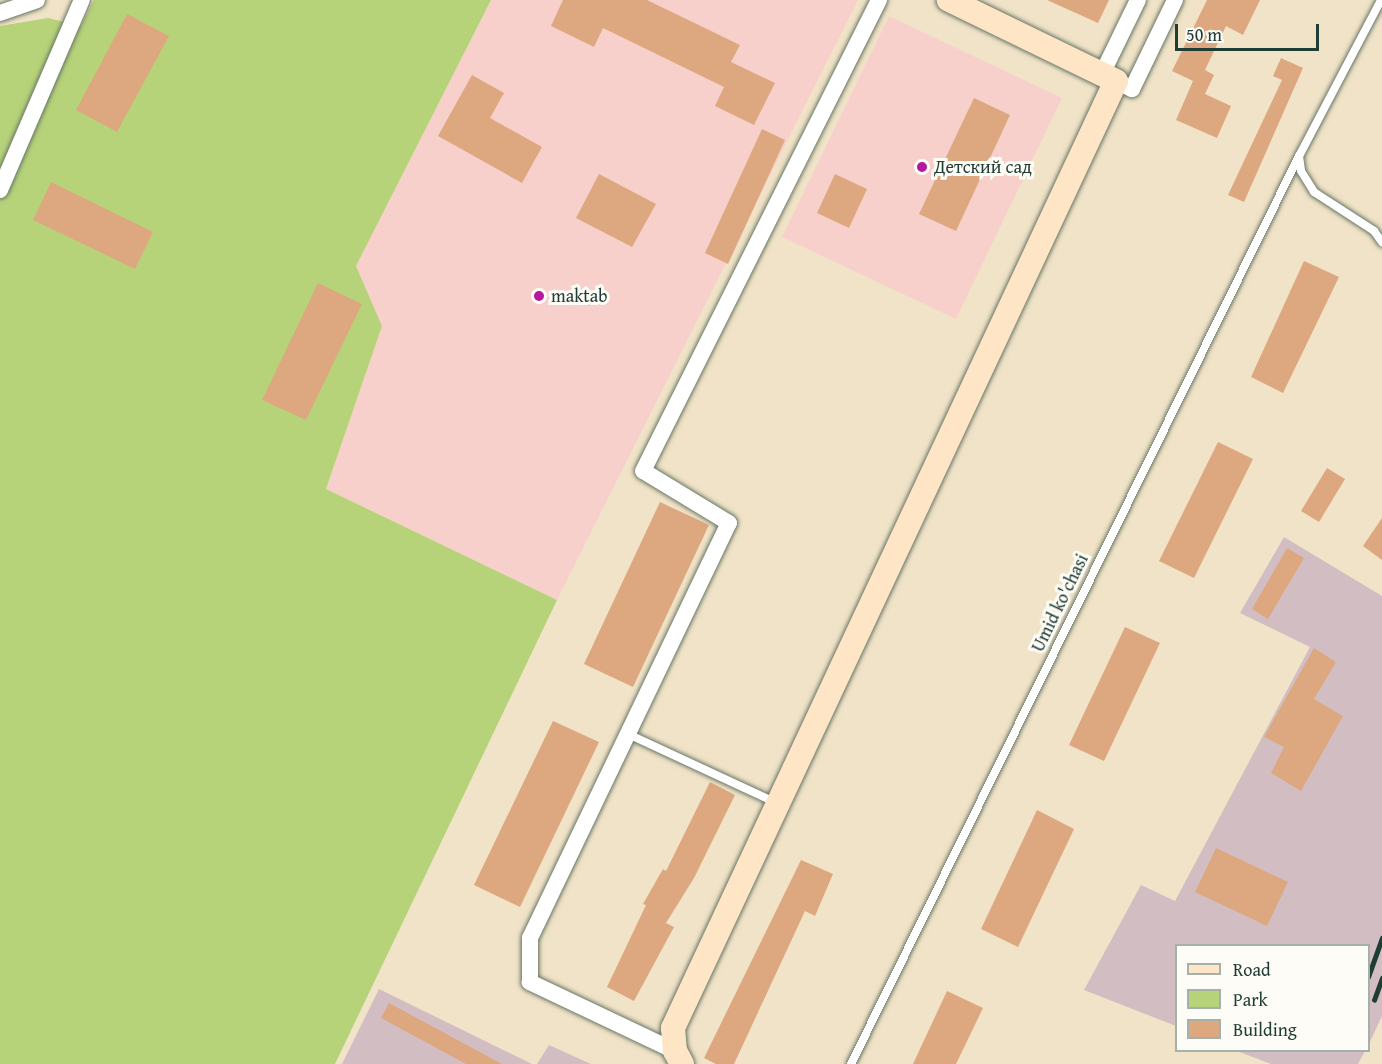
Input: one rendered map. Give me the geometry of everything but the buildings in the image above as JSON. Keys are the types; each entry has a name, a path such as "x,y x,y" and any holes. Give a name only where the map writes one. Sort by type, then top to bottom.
{"street":[{"path":"0,13 37,0"},
{"path":"0,190 82,0"},
{"path":"678,1058 530,982 530,938 626,732 729,523 643,471 879,0"},
{"path":"949,0 1132,89 1175,0"},
{"path":"678,1058 673,1028 778,804 1109,77 1138,0"}],"lane":[{"name":"Umid ko'chasi","path":"851,1064 1299,156 1381,0"},
{"path":"1299,156 1301,171 1314,192 1374,231 1382,242"},
{"path":"626,732 778,804"}],"shaded area":[{"name":"maktab","path":"491,0 858,0 557,600 326,489 382,326 356,266"},
{"name":"Детский сад","path":"889,16 1062,98 956,319 782,237"},
{"path":"1284,537 1382,596 1382,1016 1370,1042 1370,944 1175,944 1175,1026 1084,990 1141,885 1175,901 1310,647 1240,613"},
{"path":"379,989 532,1064 342,1064"},
{"path":"549,1045 591,1064 537,1064"},
{"path":"1240,1052 1364,1052 1358,1064 1271,1064"}],"green space":[{"path":"94,0 491,0 356,266 382,326 326,489 557,600 335,1064 0,1064 0,26 48,18 81,26"}],"railway":[{"path":"1370,971 1382,938"},
{"path":"1374,1000 1382,978"}],"place":[{"name":"Детский сад","path":"922,167"},
{"name":"maktab","path":"539,296"}]}
